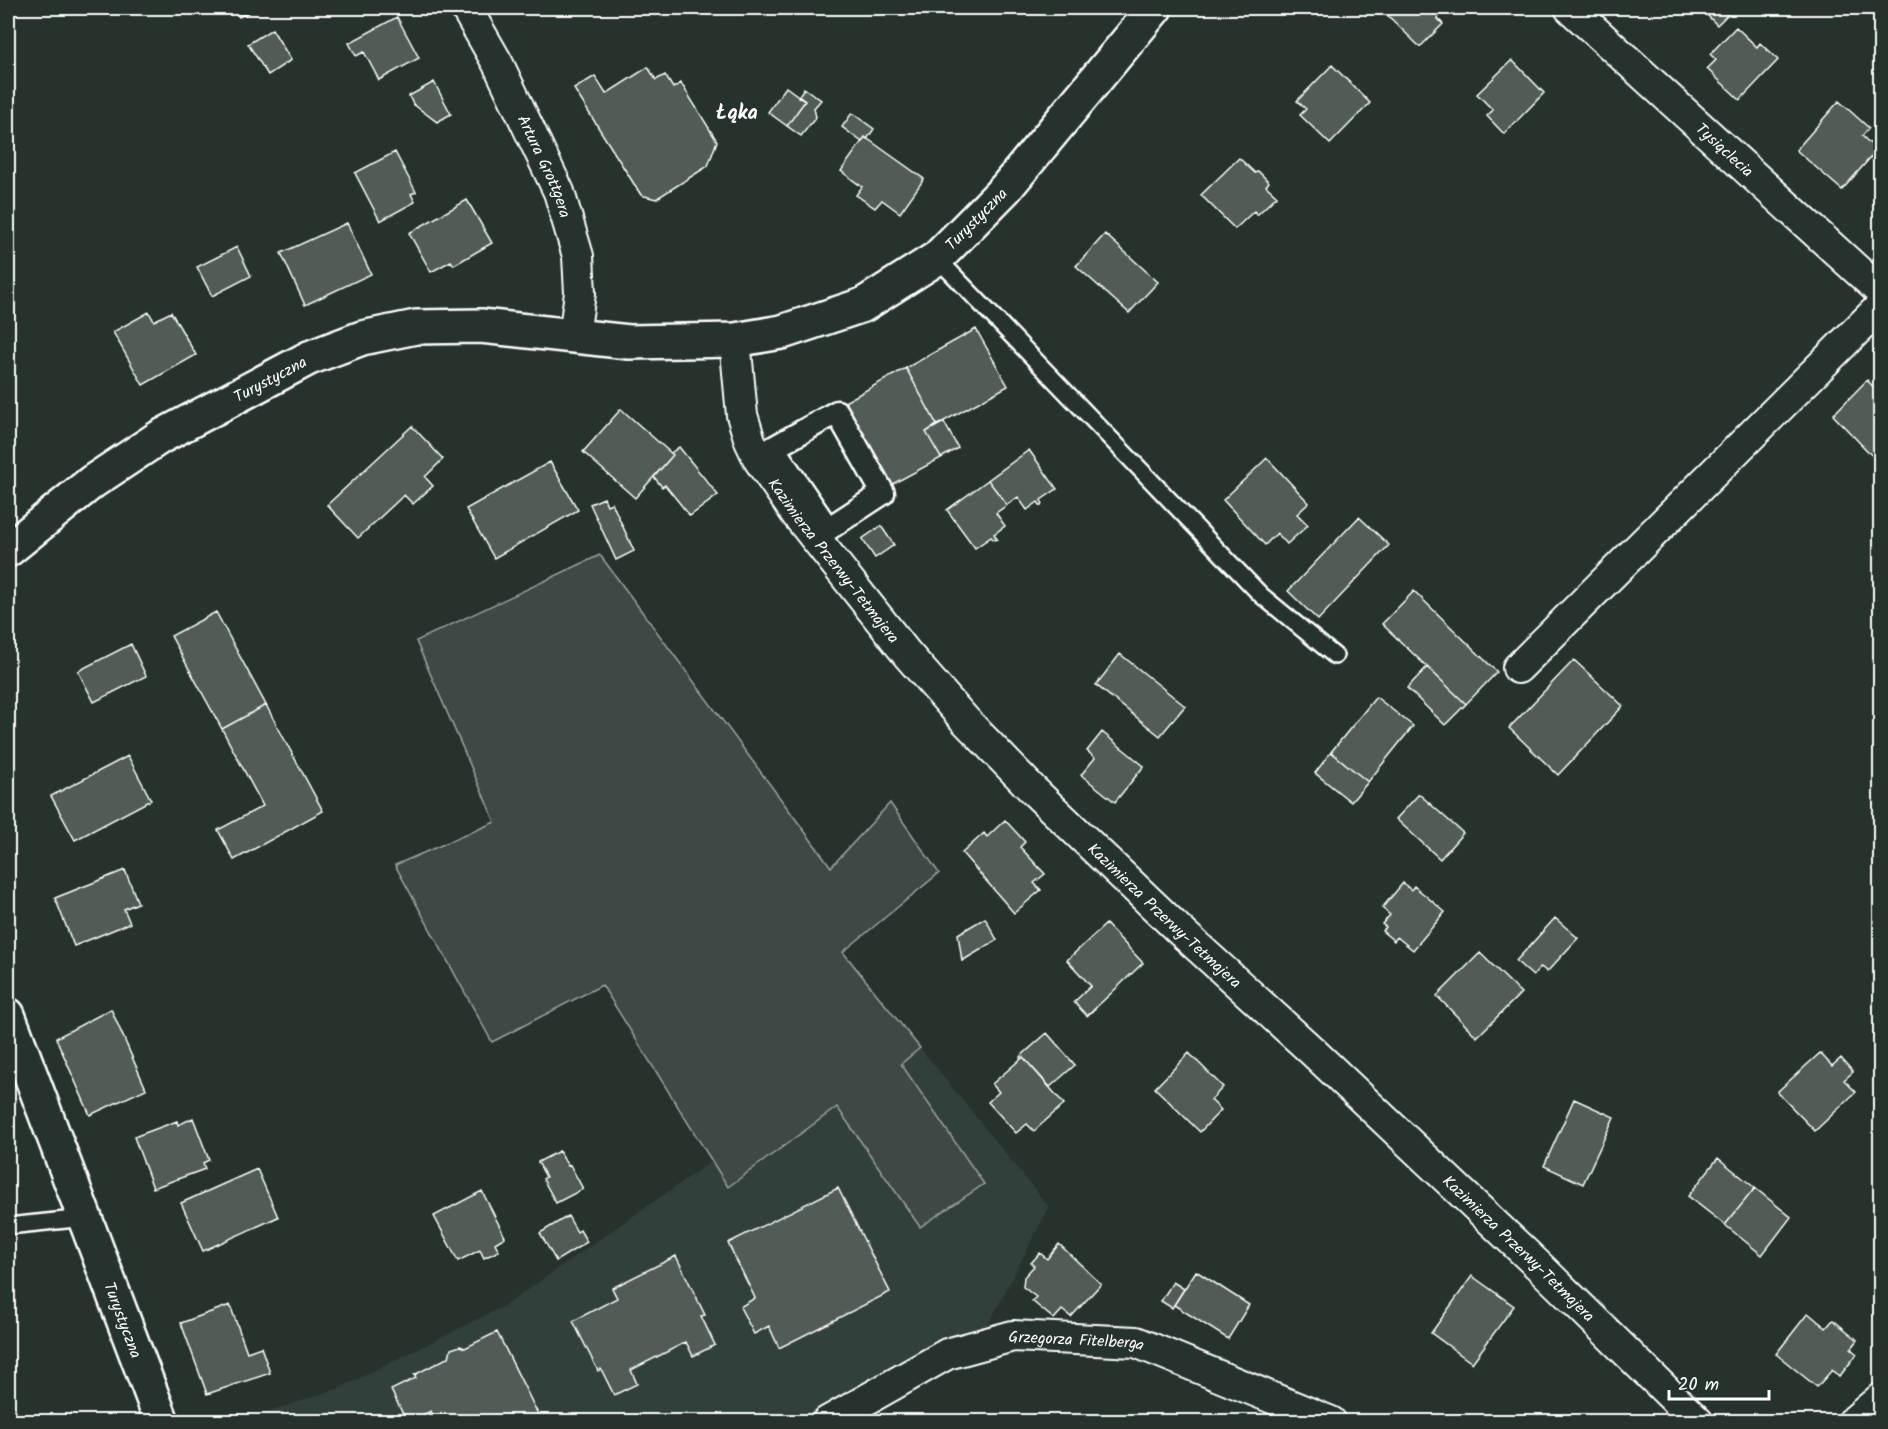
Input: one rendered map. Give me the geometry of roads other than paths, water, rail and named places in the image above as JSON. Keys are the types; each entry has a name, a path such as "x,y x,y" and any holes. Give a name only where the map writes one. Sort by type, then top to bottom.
{"main road":[{"name":"Turystyczna","path":"8,550 92,482 160,437 309,358 362,338 416,327 471,326 629,342 735,340 782,332 863,304 937,258 1006,188 1155,8"},
{"name":"Turystyczna","path":"8,1015 162,1422"}],"street":[{"name":"Artura Grottgera","path":"466,8 498,64 559,192 578,256 580,293 574,336"},
{"name":"Tysiąclecia","path":"1570,8 1881,291"},
{"path":"1518,668 1881,307"},
{"name":"Kazimierza Przerwy-Tetmajera","path":"735,340 742,415 759,460 797,514 892,636 965,720 1143,895 1354,1090 1698,1422"},
{"path":"837,412 883,494 828,529 773,448 837,412"},
{"name":"Grzegorza Fitelberga","path":"826,1422 947,1354 1013,1336 1136,1342 1331,1422"},
{"path":"1853,1422 1881,1400"}],"lane":[{"path":"937,258 1261,595 1335,656"},
{"path":"8,1226 85,1218"}],"district":[{"name":"Łąka","path":"737,112"}]}
